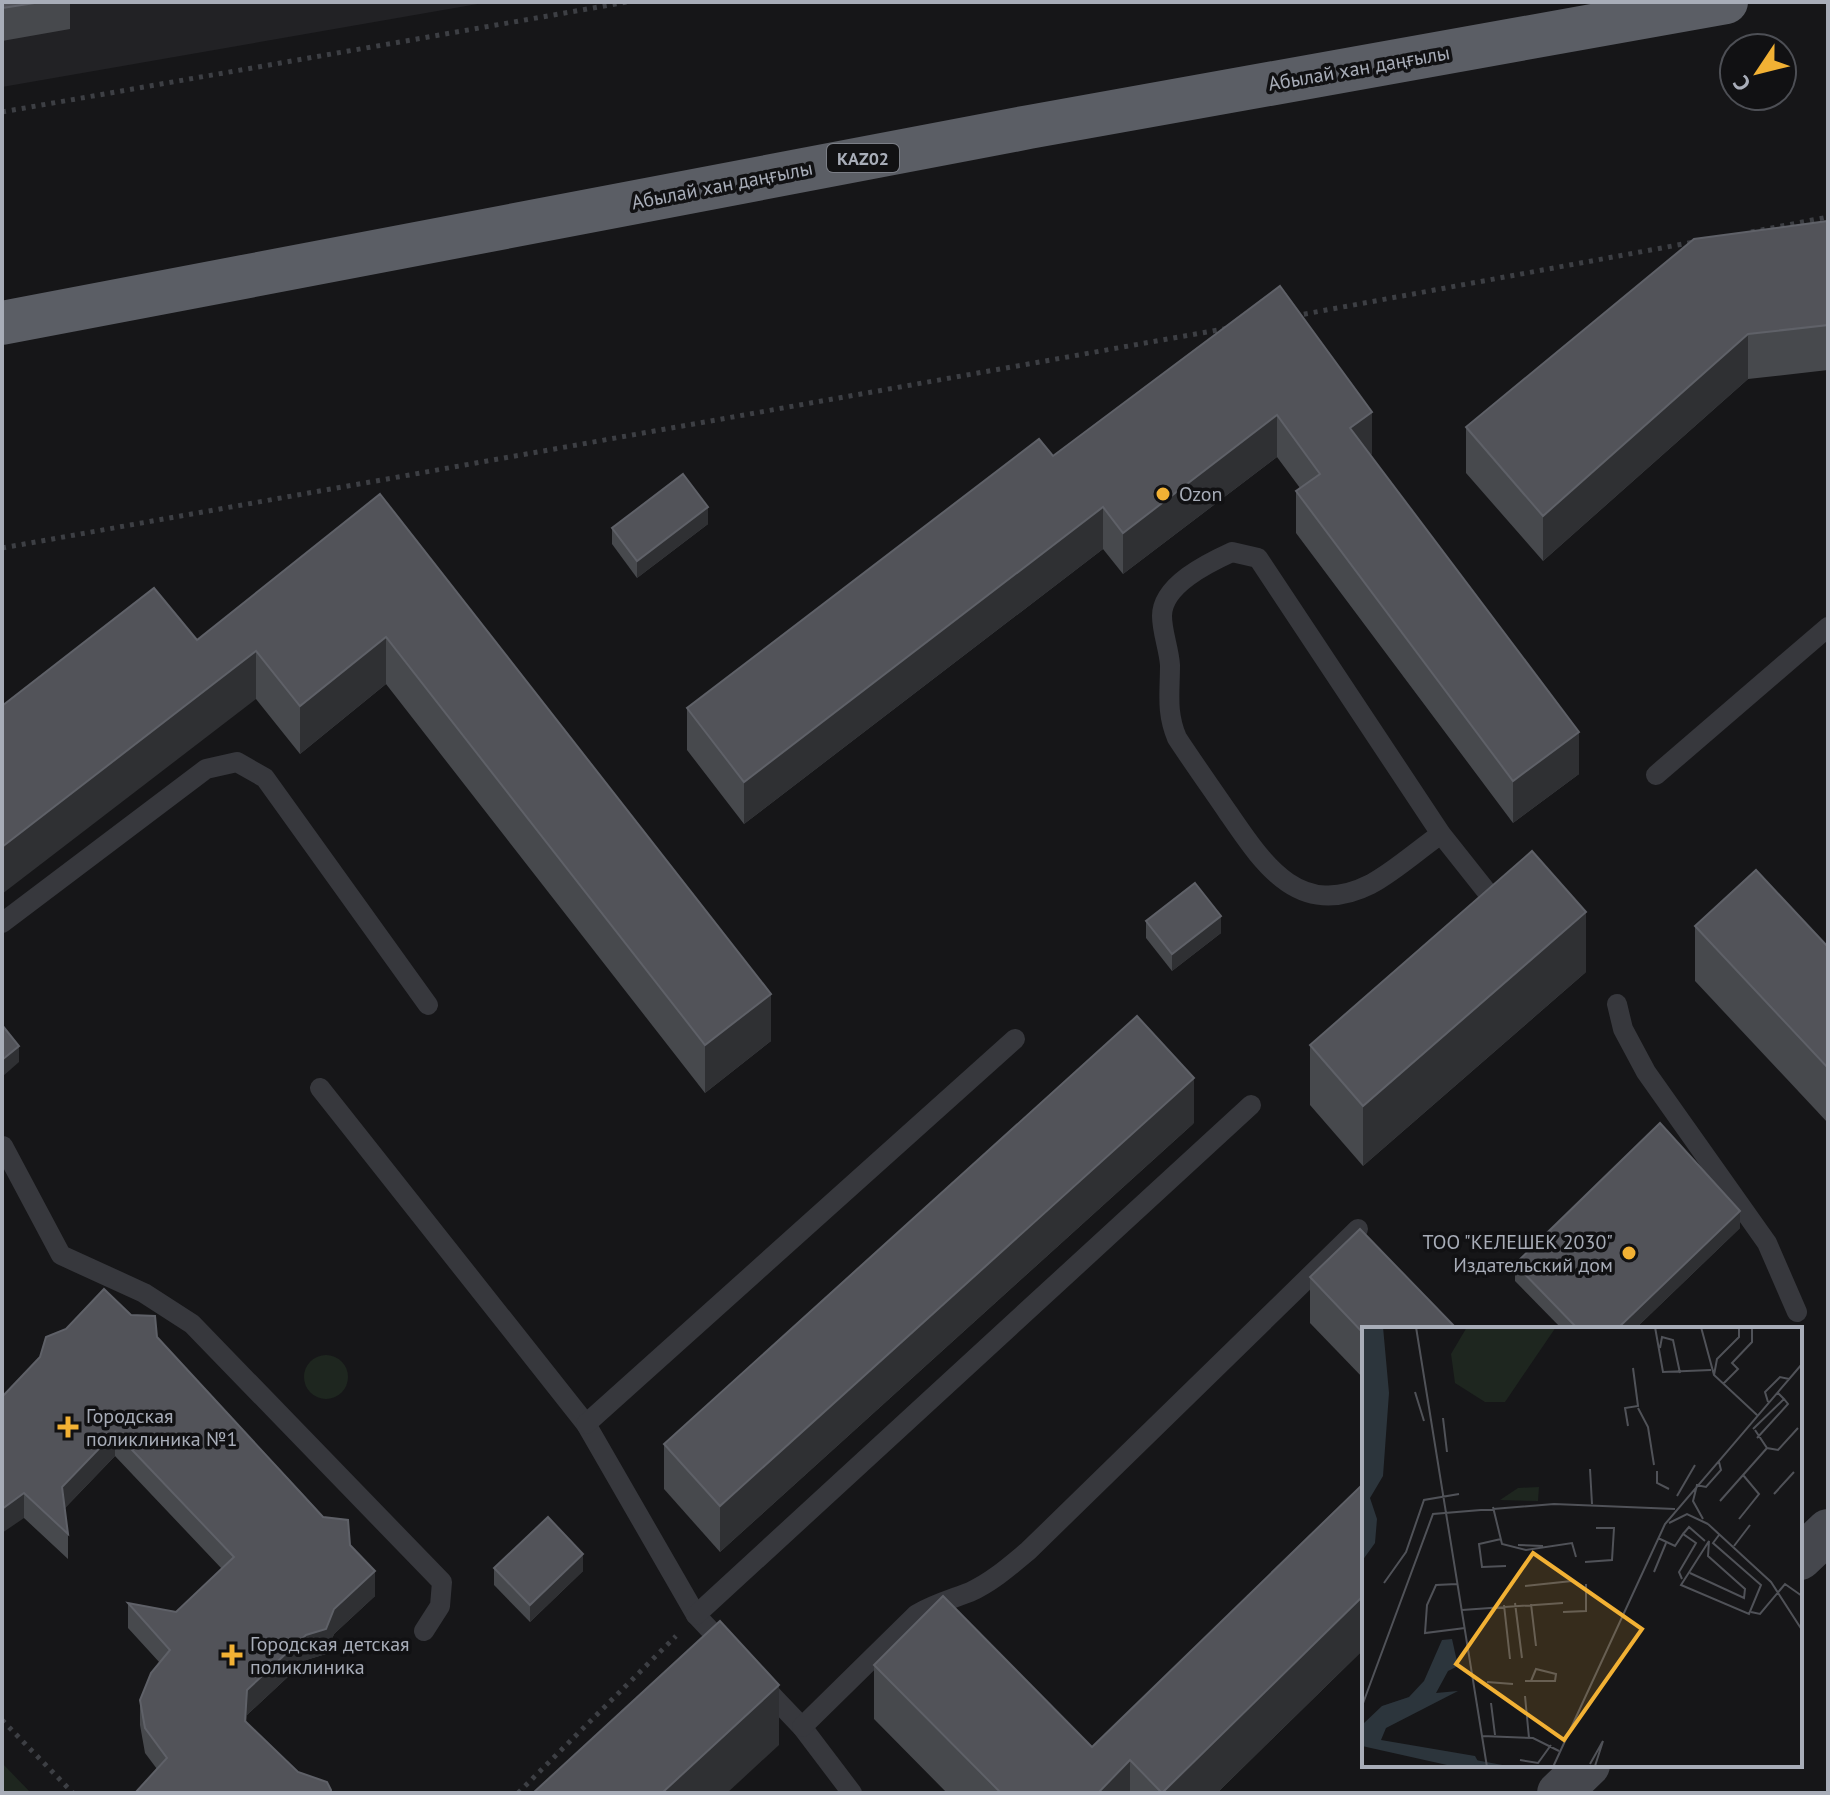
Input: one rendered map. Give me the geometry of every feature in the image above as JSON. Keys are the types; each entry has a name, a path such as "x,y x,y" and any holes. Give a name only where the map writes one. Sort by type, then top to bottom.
{"highway":[{"name":"Абылай хан даңғылы","path":"2,323 1013,130 1726,2"}],"main road":[{"path":"1802,1556 1828,1531"},
{"path":"1559,1793 1586,1767"}],"lane":[{"path":"1441,834 1370,884 1346,892 1318,895 1292,886 1266,867 1177,738 1169,721 1170,658 1162,616 1167,597 1179,584 1232,552 1258,558 1441,834 1487,892"},
{"path":"1656,775 1828,627"},
{"path":"2,923 206,769 237,762 265,778 428,1005"},
{"path":"1617,1004 1623,1029 1646,1072 1767,1243 1797,1312"},
{"path":"586,1424 1015,1039"},
{"path":"320,1088 586,1424 696,1615 802,1727 852,1793"},
{"path":"696,1615 1251,1105"},
{"path":"3,1146 61,1255 144,1293 192,1324 442,1582 440,1606 424,1631"},
{"path":"802,1727 917,1614 998,1576 1028,1551 1358,1229"}],"path":[{"path":"2,112 627,2"},
{"path":"1735,235 1828,217"},
{"path":"1283,318 1703,240"},
{"path":"2,548 1236,326"},
{"path":"518,1793 696,1615"},
{"path":"2,1720 73,1793"}],"shaded area":[{"path":"2,2 489,2 2,87"},
{"path":"326,1355 342,1361 348,1377 342,1393 326,1399 310,1393 304,1377 310,1361"},
{"path":"2,1763 31,1793 6,1793 2,1789"}],"building":[{"path":"2,2 41,2 2,8"},
{"path":"1828,221 1828,325 1748,334 1543,516 1466,427 1694,239"},
{"path":"1280,286 1372,412 1350,428 1579,732 1513,781 1296,491 1320,474 1277,415 1123,533 1103,507 744,782 687,708 1039,439 1053,456"},
{"path":"683,474 708,507 637,561 612,528"},
{"path":"380,494 771,994 705,1045 386,637 300,706 256,651 2,847 2,706 154,588 197,640"},
{"path":"1532,851 1586,912 1363,1106 1310,1045"},
{"path":"1756,870 1828,947 1828,1068 1695,926"},
{"path":"1195,883 1221,916 1172,954 1146,921"},
{"path":"1137,1016 1194,1078 720,1506 664,1444"},
{"path":"2,1025 19,1046 2,1060"},
{"name":"ТОО \"КЕЛЕШЕК 2030\" Издательский дом","path":"1660,1123 1740,1211 1619,1327 1576,1327 1515,1264"},
{"path":"1360,1229 1455,1327 1362,1327 1362,1332 1310,1277"},
{"path":"104,1289 131,1315 155,1316 157,1337 323,1517 348,1520 350,1545 375,1571 334,1609 326,1629 306,1635 247,1690 245,1721 298,1772 327,1782 331,1793 135,1793 167,1758 145,1728 140,1700 151,1673 170,1650 128,1603 176,1612 234,1557 115,1432 62,1487 68,1534 24,1493 2,1509 2,1397 40,1357 46,1337 66,1329"},
{"path":"1362,1485 1362,1597 1162,1793 1130,1760 1098,1793 1001,1793 874,1665 943,1596 1092,1747"},
{"path":"548,1517 583,1554 530,1605 494,1568"},
{"path":"720,1621 779,1685 662,1793 533,1793"}],"place":[{"name":"Ozon","path":"1163,494"},
{"name":"ТОО \"КЕЛЕШЕК 2030\" Издательский дом","path":"1629,1253"},
{"name":"Городская поликлиника №1","path":"68,1427"},
{"name":"Городская детская поликлиника","path":"232,1655"}]}
